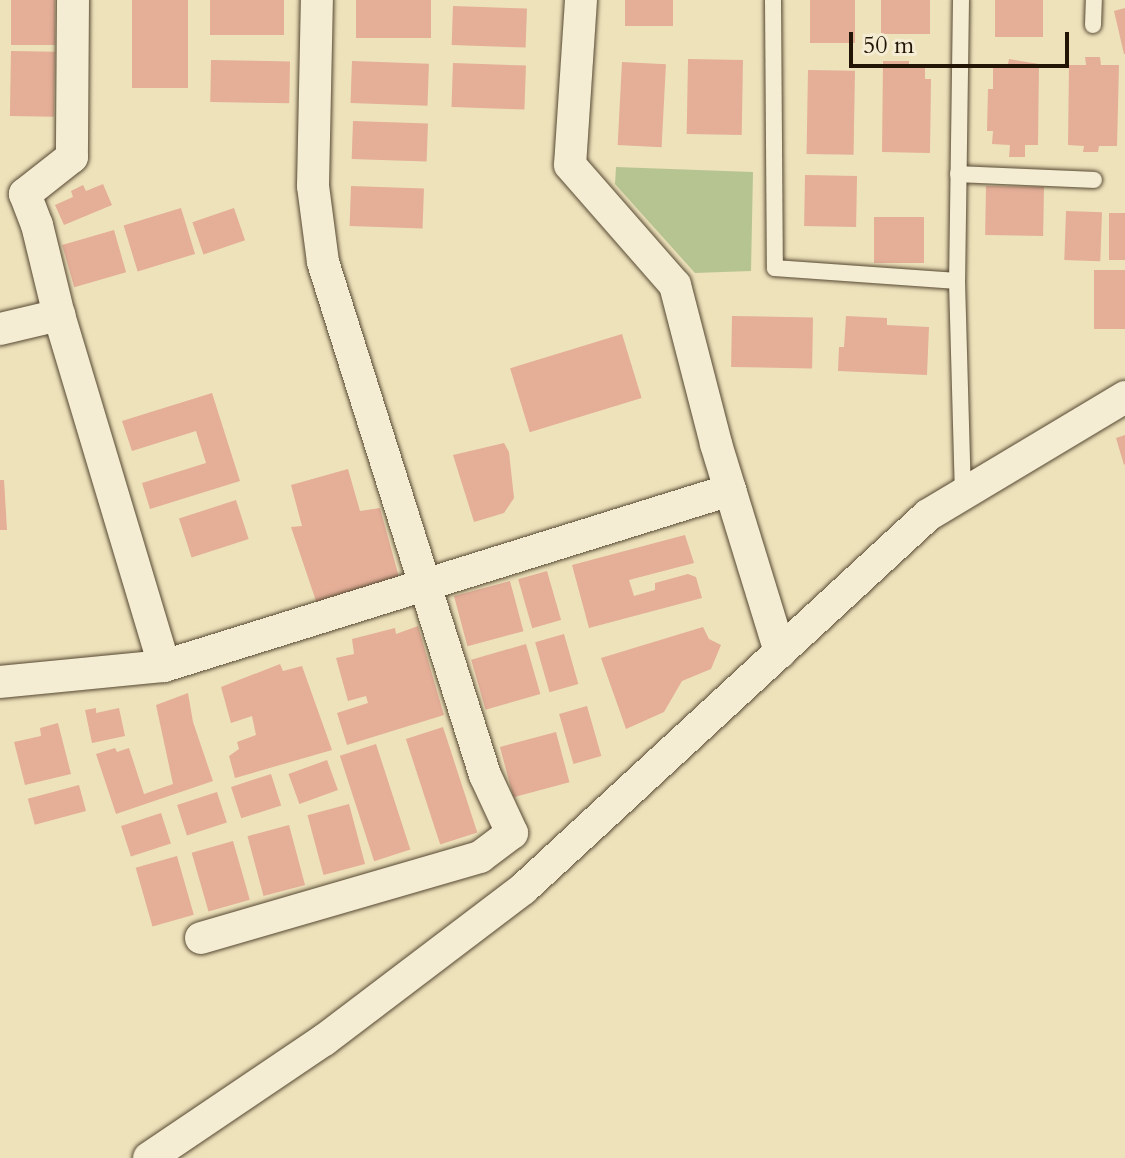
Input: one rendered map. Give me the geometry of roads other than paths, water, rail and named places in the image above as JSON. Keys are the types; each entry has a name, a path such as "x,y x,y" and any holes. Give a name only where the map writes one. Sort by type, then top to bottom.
{"street":[{"path":"73,0 72,157 25,194 37,225 59,315 164,666"},
{"path":"201,938 480,857 512,833 485,775 423,585 317,234 313,186 317,0"},
{"path":"581,0 570,165 675,285 730,490 780,652"},
{"path":"0,329 59,315"},
{"path":"149,1158 324,1040 523,889 928,515 1125,397"},
{"path":"0,682 164,666 730,490"}],"lane":[{"path":"773,0 775,268"},
{"path":"961,0 957,281 963,494"},
{"path":"1093,25 1094,0"},
{"path":"958,174 1094,180"},
{"path":"756,269 957,281"}]}
